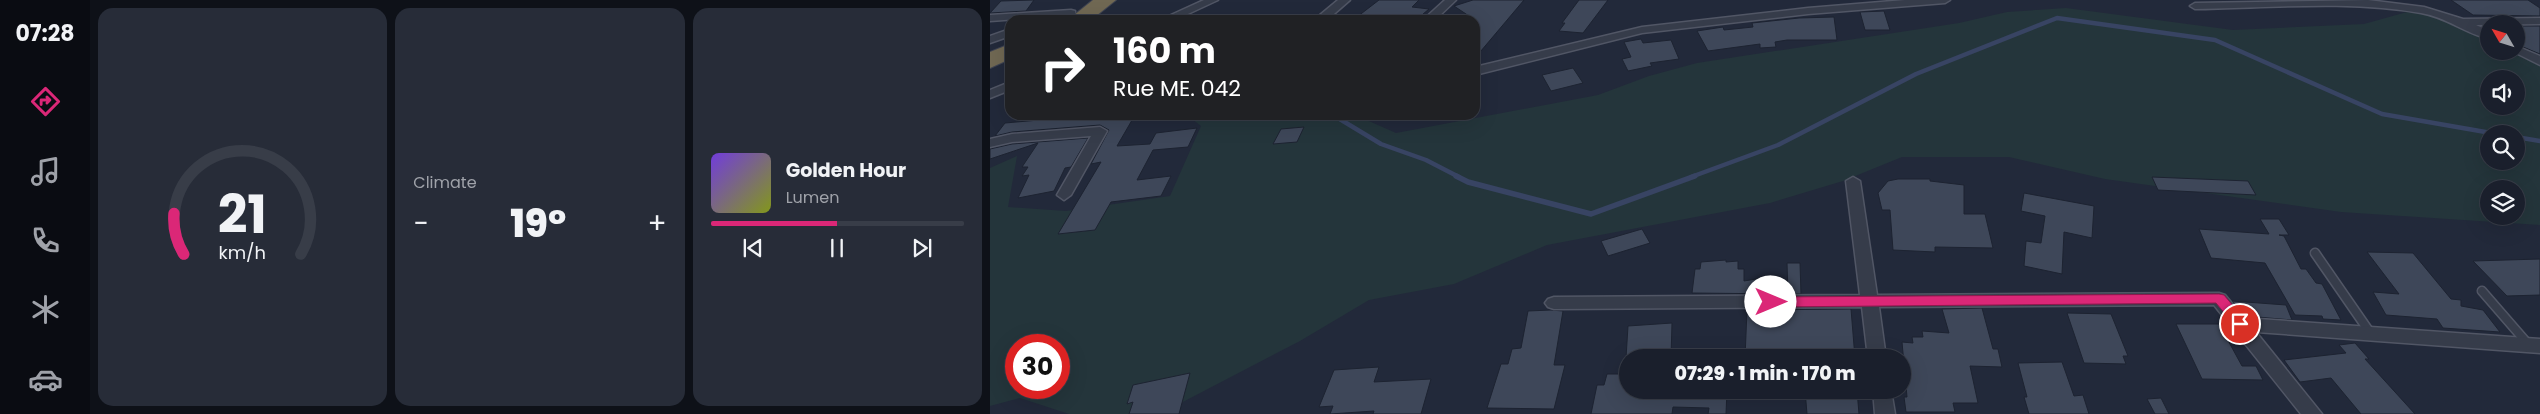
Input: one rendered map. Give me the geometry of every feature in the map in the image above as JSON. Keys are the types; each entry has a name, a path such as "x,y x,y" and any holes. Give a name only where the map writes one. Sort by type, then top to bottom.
{"highway":[{"path":"1066,15 1088,0"},
{"path":"1068,15 1106,0"},
{"path":"990,61 1005,53"},
{"path":"990,72 1005,64"}],"street":[{"path":"1178,15 1213,0"},
{"path":"1326,15 1345,0"},
{"path":"1434,15 1451,0"},
{"path":"1480,70 1642,30 1808,11 1899,2 1945,0"},
{"path":"2195,6 2245,2 2364,2 2424,10 2461,22 2480,32"},
{"path":"990,18 1005,18"},
{"path":"2461,22 2540,21"},
{"path":"990,40 1005,34"},
{"path":"2525,54 2540,61"},
{"path":"990,94 1005,88"},
{"path":"990,143 1012,138 1100,131 1064,195"},
{"path":"1853,180 1876,349"},
{"path":"1554,303 2219,298 2312,414"},
{"path":"2240,324 2534,346"},
{"path":"1883,399 1885,414"}],"lane":[{"path":"2315,253 2371,334"},
{"path":"2482,291 2534,346"}],"shaded area":[{"path":"2066,8 2233,30 2364,24 2407,12 2425,14 2466,27 2480,34 2480,60 2525,60 2525,58 2540,66 2540,225 2525,224 2525,180 2480,180 2480,221 2341,212 2105,179 2009,157 1902,157 1843,181 1770,203 1547,245 1454,284 1369,300 1300,341 1179,404 1133,414 1069,414 1023,399 1070,399 1070,334 1005,334 1005,399 1016,399 990,406 990,168 1017,156 1008,207 1066,211 1170,196 1201,126 1193,120 1366,120 1396,133 1465,120 1480,120 1480,117 1598,95 1649,76 1697,63 1959,23 2007,12"}],"building":[{"path":"1034,0 1026,11 990,13 1001,1"},
{"path":"1379,0 1419,0 1412,7 1429,9 1422,15 1360,15"},
{"path":"1473,0 1524,0 1480,52 1480,15 1468,15 1454,6"},
{"path":"1579,0 1608,0 1583,33 1559,31 1565,23 1562,23"},
{"path":"2451,0 2528,0 2540,8 2540,16 2473,15"},
{"path":"1884,11 1890,30 1865,30 1860,12"},
{"path":"1834,17 1837,40 1787,40 1775,42 1776,47 1760,48 1760,44 1708,51 1697,31 1723,27 1724,30 1753,27 1752,23 1799,18"},
{"path":"2525,26 2540,26 2540,54 2525,48"},
{"path":"1641,39 1643,43 1671,40 1679,59 1650,63 1652,66 1628,71 1622,59 1631,57 1624,42"},
{"path":"1573,68 1583,83 1551,91 1542,75"},
{"path":"1039,120 1132,120 1117,146 1150,144 1156,133 1197,128 1188,147 1153,150 1137,180 1171,176 1161,196 1111,202 1095,230 1058,234 1101,162 1091,164 1109,130 1100,125 1012,132 995,136 1005,123"},
{"path":"1304,127 1297,142 1273,144 1281,129"},
{"path":"1088,138 1071,167 1065,168 1054,191 1018,198 1029,175 1022,176 1028,167 1022,167 1038,143 990,159 990,149 1012,144"},
{"path":"2152,177 2248,181 2256,195 2158,190"},
{"path":"1898,179 1930,179 1930,181 1964,185 1964,214 1985,214 1993,248 1935,247 1935,252 1893,250 1890,210 1882,210 1878,193 1888,181"},
{"path":"2024,193 2094,206 2092,238 2064,232 2062,274 2024,266 2026,241 2041,243 2045,216 2021,211"},
{"path":"2260,219 2279,219 2289,235 2279,235 2284,236 2301,269 2306,269 2316,283 2322,284 2341,320 2323,319 2322,316 2295,315 2265,263 2211,258 2199,229 2269,234"},
{"path":"1642,229 1650,243 1608,256 1601,241"},
{"path":"2367,252 2413,253 2451,299 2461,300 2461,306 2483,310 2500,332 2443,328 2437,319 2386,315 2373,292 2399,294"},
{"path":"2540,259 2540,295 2507,296 2473,261"},
{"path":"1726,260 1726,262 1738,261 1738,269 1744,269 1744,281 1762,278 1785,294 1692,293 1695,269 1700,269 1701,262"},
{"path":"1787,263 1800,263 1801,294 1788,294"},
{"path":"2232,301 2286,305 2292,320 2245,316"},
{"path":"1982,308 1993,349 1998,349 2002,367 1970,366 1978,403 1953,403 1955,412 1906,412 1904,399 1911,399 1911,349 1903,349 1902,342 1913,343 1912,337 1923,337 1922,331 1949,333 1942,309"},
{"path":"1851,309 1854,349 1745,349 1747,310"},
{"path":"1528,311 1563,311 1554,365 1565,365 1554,409 1487,408 1501,364 1508,364 1512,349 1521,348"},
{"path":"2067,313 2111,314 2128,356 2123,356 2126,364 2084,363"},
{"path":"1672,323 1671,349 1627,349 1628,326"},
{"path":"2176,324 2219,324 2242,366 2256,366 2263,380 2202,379"},
{"path":"2355,343 2369,359 2365,359 2415,414 2361,414 2331,378 2300,382 2284,360 2346,353 2339,345"},
{"path":"2062,362 2074,396 2083,395 2089,414 2029,414 2024,397 2027,397 2018,363"},
{"path":"1379,367 1374,382 1431,379 1421,414 1373,414 1374,411 1330,414 1333,406 1319,407 1334,370"},
{"path":"1190,373 1179,414 1129,414 1133,402 1127,404 1133,385"},
{"path":"1607,374 1619,374 1619,399 1727,399 1726,414 1708,414 1709,408 1673,407 1672,414 1591,414 1597,385 1604,385"},
{"path":"2161,398 2169,414 2155,414 2147,399"},
{"path":"1806,399 1858,399 1859,414 1807,414"}],"waterway":[{"path":"1691,177 1778,145 1916,74 2057,18 2215,40 2382,114 2480,131"},
{"path":"1341,120 1381,144 1426,160 1459,177"},
{"path":"2525,138 2540,141"},
{"path":"1456,176 1468,182 1591,214 1695,176"}],"route":[{"path":"1771,302 2219,298 2240,324"}]}
